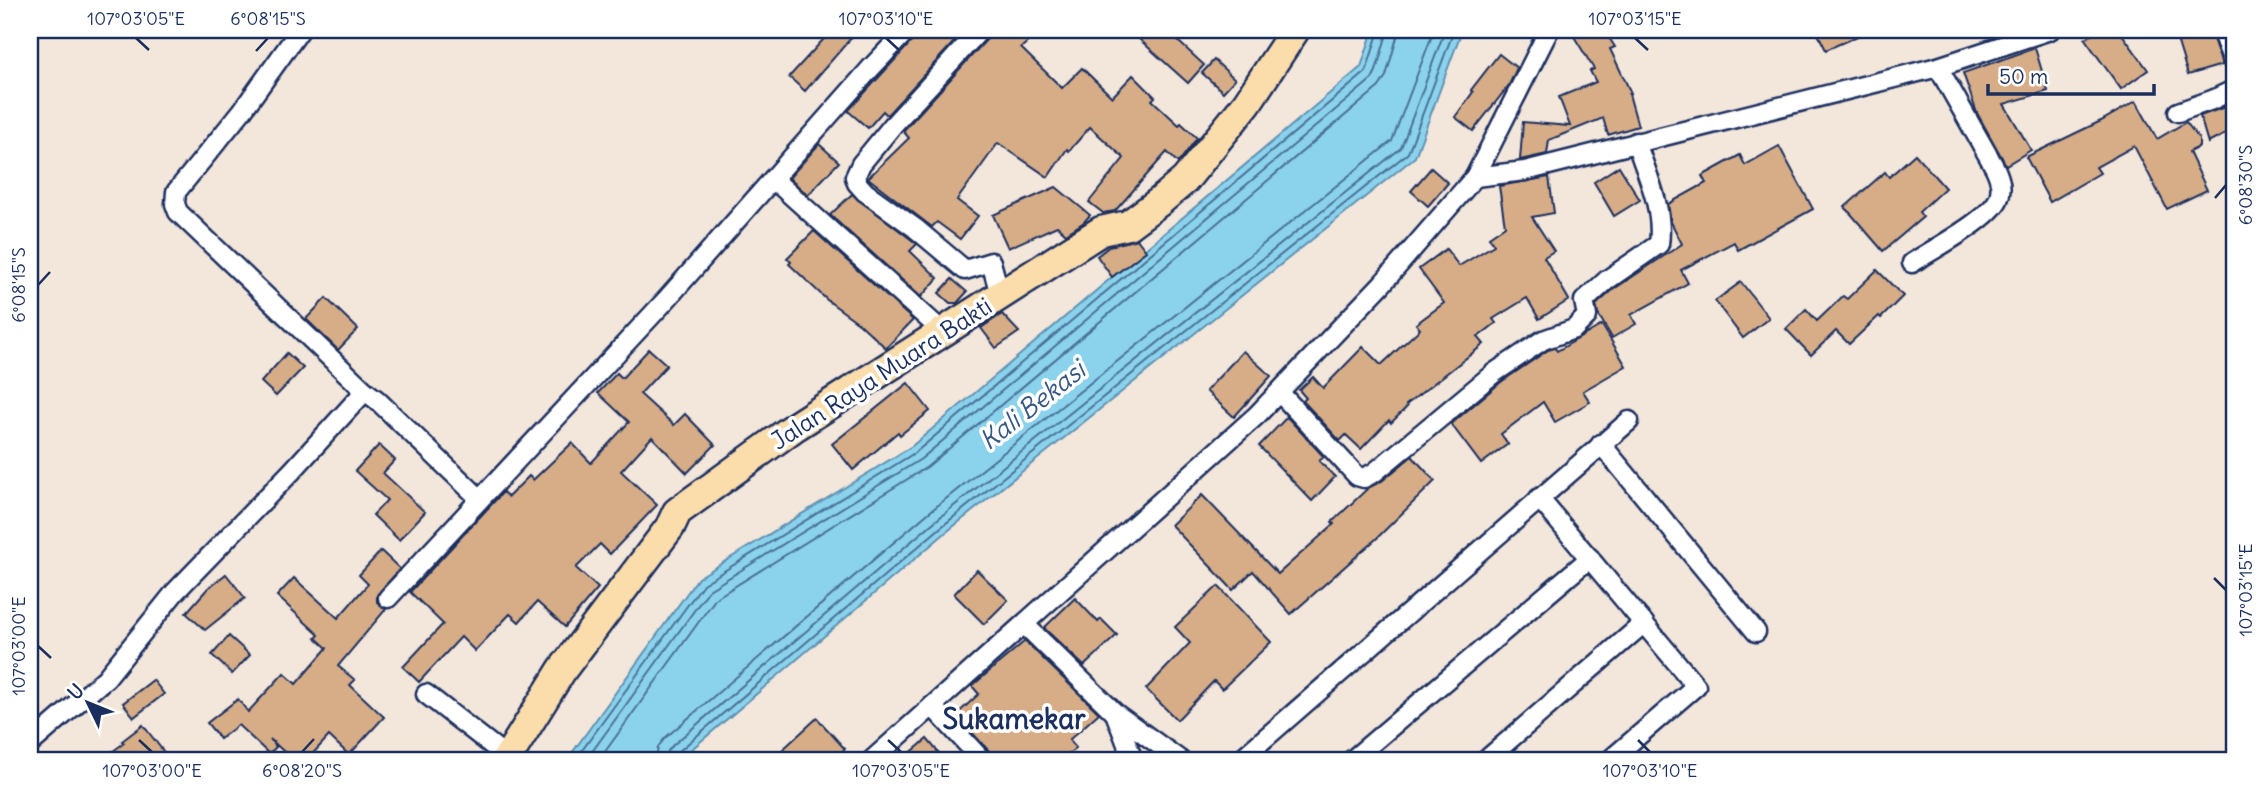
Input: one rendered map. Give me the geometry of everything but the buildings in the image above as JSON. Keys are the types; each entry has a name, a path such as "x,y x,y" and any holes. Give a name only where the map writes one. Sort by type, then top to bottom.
{"main road":[{"name":"Jalan Raya Muara Bakti","path":"507,759 562,670 670,527 677,512 796,426 942,331 1101,231 1128,225 1172,192 1226,131 1295,30"}],"street":[{"path":"300,30 242,111 176,192 175,204 178,212 480,498"},
{"path":"388,597 666,300 907,30"},
{"path":"980,30 893,125 855,177 864,192 915,228 965,270 991,262 1000,295"},
{"path":"872,760 1147,516 1280,393 1382,284 1475,177 1549,30"},
{"path":"1475,177 1525,171 1938,67 2050,30"},
{"path":"2221,30 2235,66"},
{"path":"1912,263 1993,208 2001,187 2001,180 1995,168 1938,67"},
{"path":"2178,112 2235,89"},
{"path":"1280,393 1357,476 1364,478 1375,472 1494,373 1544,340 1574,329 1587,316 1584,301 1607,280 1659,244 1662,226 1636,142"},
{"path":"773,179 942,331"},
{"path":"30,744 107,678 175,592 365,391"},
{"path":"1240,760 1629,421"},
{"path":"1601,444 1756,632"},
{"path":"1539,498 1696,686 1611,760"},
{"path":"1352,760 1590,558"},
{"path":"1486,760 1644,623"},
{"path":"1024,624 1115,713 1180,760"},
{"path":"426,694 507,759"},
{"path":"932,706 982,760"},
{"path":"1115,713 1133,760"}],"water":[{"name":"Kali Bekasi","path":"1373,30 1462,30 1415,157 944,534 679,760 567,760 698,578 912,446 1361,67"}],"district":[{"name":"Sukamekar","path":"1014,719"}]}
